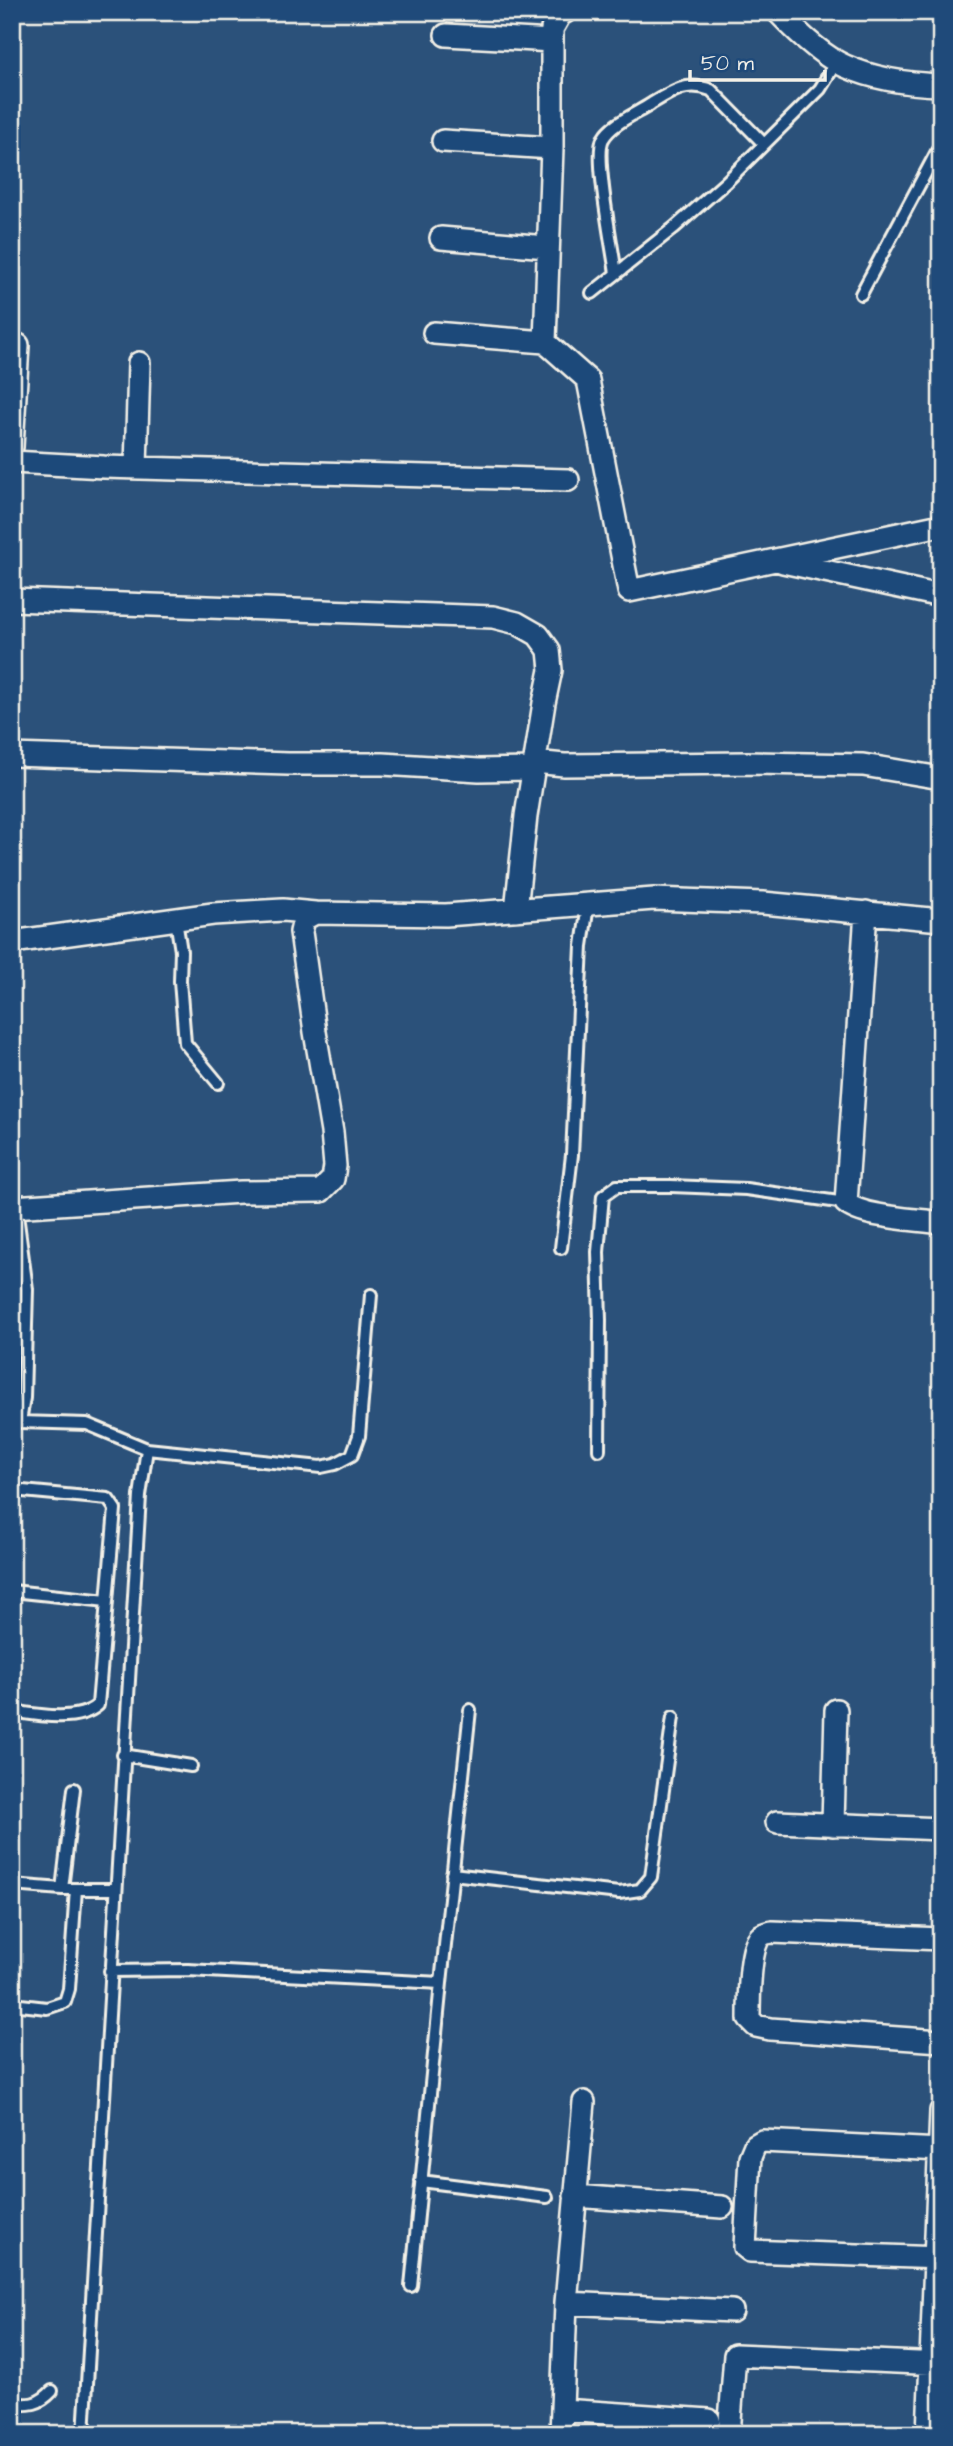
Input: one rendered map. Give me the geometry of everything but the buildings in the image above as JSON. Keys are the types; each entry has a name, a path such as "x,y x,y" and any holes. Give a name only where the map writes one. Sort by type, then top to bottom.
{"street":[{"path":"545,342 552,148 552,29 559,15 565,12"},
{"path":"778,12 835,65 874,77 941,85"},
{"path":"446,35 552,41"},
{"path":"443,141 552,148"},
{"path":"441,238 547,247"},
{"path":"434,333 545,342 588,380 629,591 941,525"},
{"path":"12,447 18,345"},
{"path":"136,468 139,363"},
{"path":"12,462 568,480"},
{"path":"774,560 941,596"},
{"path":"12,600 493,617 517,623 538,635 549,650 551,670 520,860 516,910"},
{"path":"12,755 288,764 383,764 479,770 564,765 863,765 941,778"},
{"path":"12,942 213,914 283,910 446,915 668,900 763,903 941,920"},
{"path":"866,912 846,1203 851,1208 868,1213 941,1223"},
{"path":"14,1207 241,1192 321,1191 333,1179 334,1155 301,932 304,919 315,913"},
{"path":"833,1825 836,1710"},
{"path":"777,1822 941,1829"},
{"path":"941,1939 772,1932 761,1936 755,1944 749,2001 750,2019 756,2026 770,2029 941,2041"},
{"path":"561,2434 566,2303 584,2102"},
{"path":"928,2434 936,2364 941,2110"},
{"path":"938,2258 750,2251 745,2247 751,2157 755,2145 762,2141 940,2150"},
{"path":"575,2196 722,2207"},
{"path":"566,2303 732,2311"},
{"path":"729,2434 735,2355 936,2364"},
{"path":"562,2410 709,2420"}],"lane":[{"path":"593,293 726,182 820,89 835,65"},
{"path":"616,274 601,165 602,142 610,130 677,88 701,86 711,90 764,144"},
{"path":"861,294 941,144"},
{"path":"561,1248 572,1155 582,946 588,905"},
{"path":"176,920 181,951 180,981 185,1043 218,1083"},
{"path":"599,1450 598,1252 603,1196 617,1186 671,1186 746,1189 846,1203"},
{"path":"14,1207 27,1289 23,1398 16,1426 87,1424 147,1450 321,1467 335,1464 352,1455 359,1436 371,1295"},
{"path":"83,2434 123,1755 130,1696 140,1496 147,1450"},
{"path":"12,1490 108,1499 115,1509 98,1704 91,1711 73,1714 40,1716 12,1711"},
{"path":"12,1591 107,1601"},
{"path":"411,2286 470,1710"},
{"path":"452,1874 619,1893 640,1890 651,1877 673,1717"},
{"path":"123,1755 191,1766"},
{"path":"62,1889 74,1789"},
{"path":"12,1885 116,1889"},
{"path":"12,2004 55,2007 65,2002 69,1989 76,1889"},
{"path":"110,1971 188,1970 440,1983"},
{"path":"421,2181 547,2197"},
{"path":"12,2403 32,2405 43,2400 52,2391"}]}
